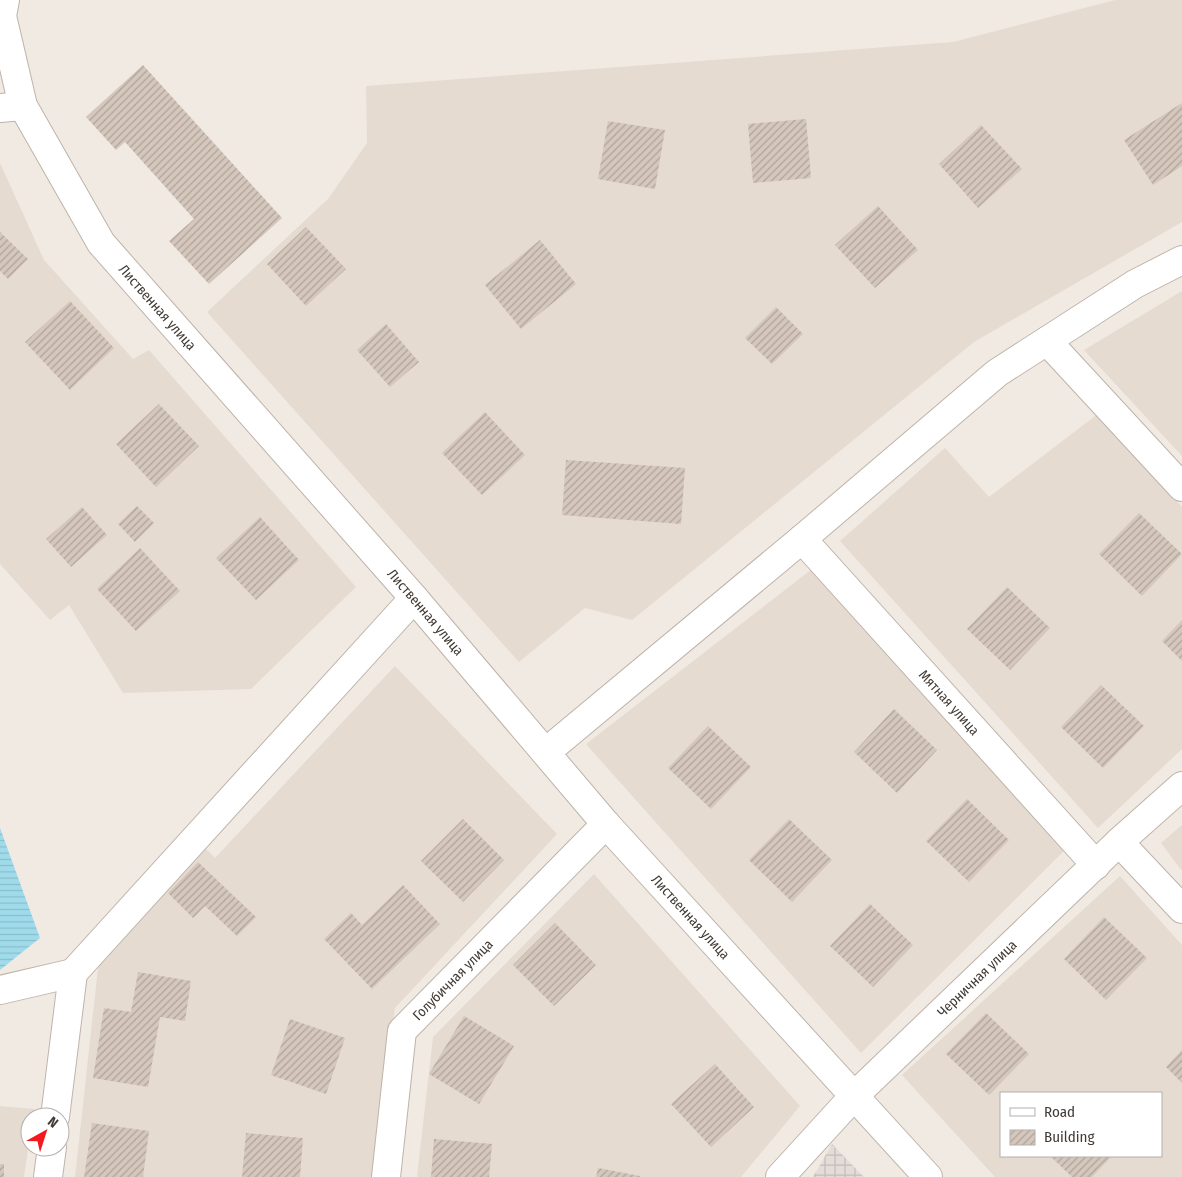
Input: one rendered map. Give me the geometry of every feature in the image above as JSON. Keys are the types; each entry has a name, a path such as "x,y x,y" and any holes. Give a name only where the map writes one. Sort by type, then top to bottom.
{"street":[{"name":"Лиственная улица","path":"5,0 2,16 12,107 101,243 414,598 606,824 928,1177"},
{"path":"546,752 802,539 997,373 1135,284 1182,260"},
{"path":"1046,341 1182,487"},
{"name":"Мятная улица","path":"802,539 1096,865"},
{"path":"0,990 73,973 414,598"},
{"name":"Черничная улица","path":"780,1177 854,1096 1119,842 1182,786"},
{"name":"Голубичная улица","path":"386,1177 402,1030 606,824"},
{"path":"1119,842 1182,909"},
{"path":"57,1107 73,973"},
{"path":"48,1177 51,1157"}],"shaded area":[{"path":"1115,0 1182,0 1182,222 974,342 632,620 585,608 519,662 207,312 328,199 367,143 366,86 953,42"},
{"path":"0,163 44,260 133,359 149,350 356,587 251,689 123,693 69,605 50,620 0,564"},
{"path":"1182,291 1182,456 1084,350"},
{"path":"1099,413 1182,507 1182,749 1098,828 840,541 945,448 989,497"},
{"path":"812,569 1064,851 861,1053 586,744"},
{"path":"395,666 557,834 395,1008 372,1177 75,1177 99,959 205,848 215,858"},
{"path":"1182,825 1182,871 1161,843"},
{"path":"594,874 800,1106 741,1177 417,1177 433,1037"},
{"path":"1120,876 1182,945 1182,1177 995,1177 902,1075"},
{"path":"0,1106 20,1108 20,1157 27,1157 24,1177 0,1177"},
{"path":"832,1144 864,1177 813,1177"}],"water":[{"path":"0,828 40,938 0,970"}],"building":[{"path":"143,65 282,218 209,284 169,241 194,219 125,142 116,150 86,117"},
{"path":"1182,103 1182,166 1153,185 1124,140"},
{"path":"806,119 811,178 753,183 748,124"},
{"path":"608,121 665,130 655,189 598,179"},
{"path":"981,125 1022,169 978,208 939,164"},
{"path":"878,206 918,250 875,288 835,245"},
{"path":"306,227 346,269 306,306 267,264"},
{"path":"0,232 28,259 8,279 0,271"},
{"path":"540,240 576,284 521,329 485,285"},
{"path":"70,301 114,348 70,390 25,342"},
{"path":"776,307 803,334 772,364 745,338"},
{"path":"386,324 419,362 390,387 357,350"},
{"path":"159,404 199,446 156,487 116,444"},
{"path":"485,412 525,455 482,495 442,453"},
{"path":"566,460 685,468 681,524 562,515"},
{"path":"137,506 154,523 135,542 118,524"},
{"path":"82,507 107,535 71,567 46,539"},
{"path":"1139,513 1182,554 1142,596 1099,554"},
{"path":"260,517 299,560 256,600 216,558"},
{"path":"140,548 180,591 136,631 97,589"},
{"path":"1007,587 1050,628 1010,670 967,629"},
{"path":"1182,620 1182,661 1162,641"},
{"path":"1101,685 1144,726 1103,768 1061,727"},
{"path":"894,709 937,750 897,793 854,752"},
{"path":"708,726 751,767 711,809 668,768"},
{"path":"967,799 1009,840 969,882 926,841"},
{"path":"463,819 504,860 463,902 421,861"},
{"path":"789,819 832,860 792,902 749,860"},
{"path":"198,862 256,917 237,936 205,906 193,918 168,893"},
{"path":"403,885 440,924 372,989 324,939 351,913 362,925"},
{"path":"870,904 913,945 873,987 830,946"},
{"path":"1104,917 1147,958 1106,1000 1064,959"},
{"path":"555,923 596,965 554,1006 513,965"},
{"path":"138,972 191,981 185,1021 160,1017 148,1087 93,1078 104,1008 131,1012"},
{"path":"986,1013 1029,1054 989,1095 946,1054"},
{"path":"464,1016 514,1046 479,1104 429,1074"},
{"path":"290,1019 345,1038 326,1094 271,1075"},
{"path":"1182,1050 1182,1083 1166,1067"},
{"path":"715,1064 754,1107 711,1147 671,1104"},
{"path":"92,1123 149,1131 143,1177 84,1177"},
{"path":"246,1133 303,1138 300,1177 242,1177"},
{"path":"434,1139 492,1144 489,1177 431,1177"},
{"path":"1051,1157 1111,1157 1092,1177 1072,1177"},
{"path":"0,1164 4,1164 4,1177 0,1177"},
{"path":"598,1168 640,1176 640,1177 596,1177"}]}
